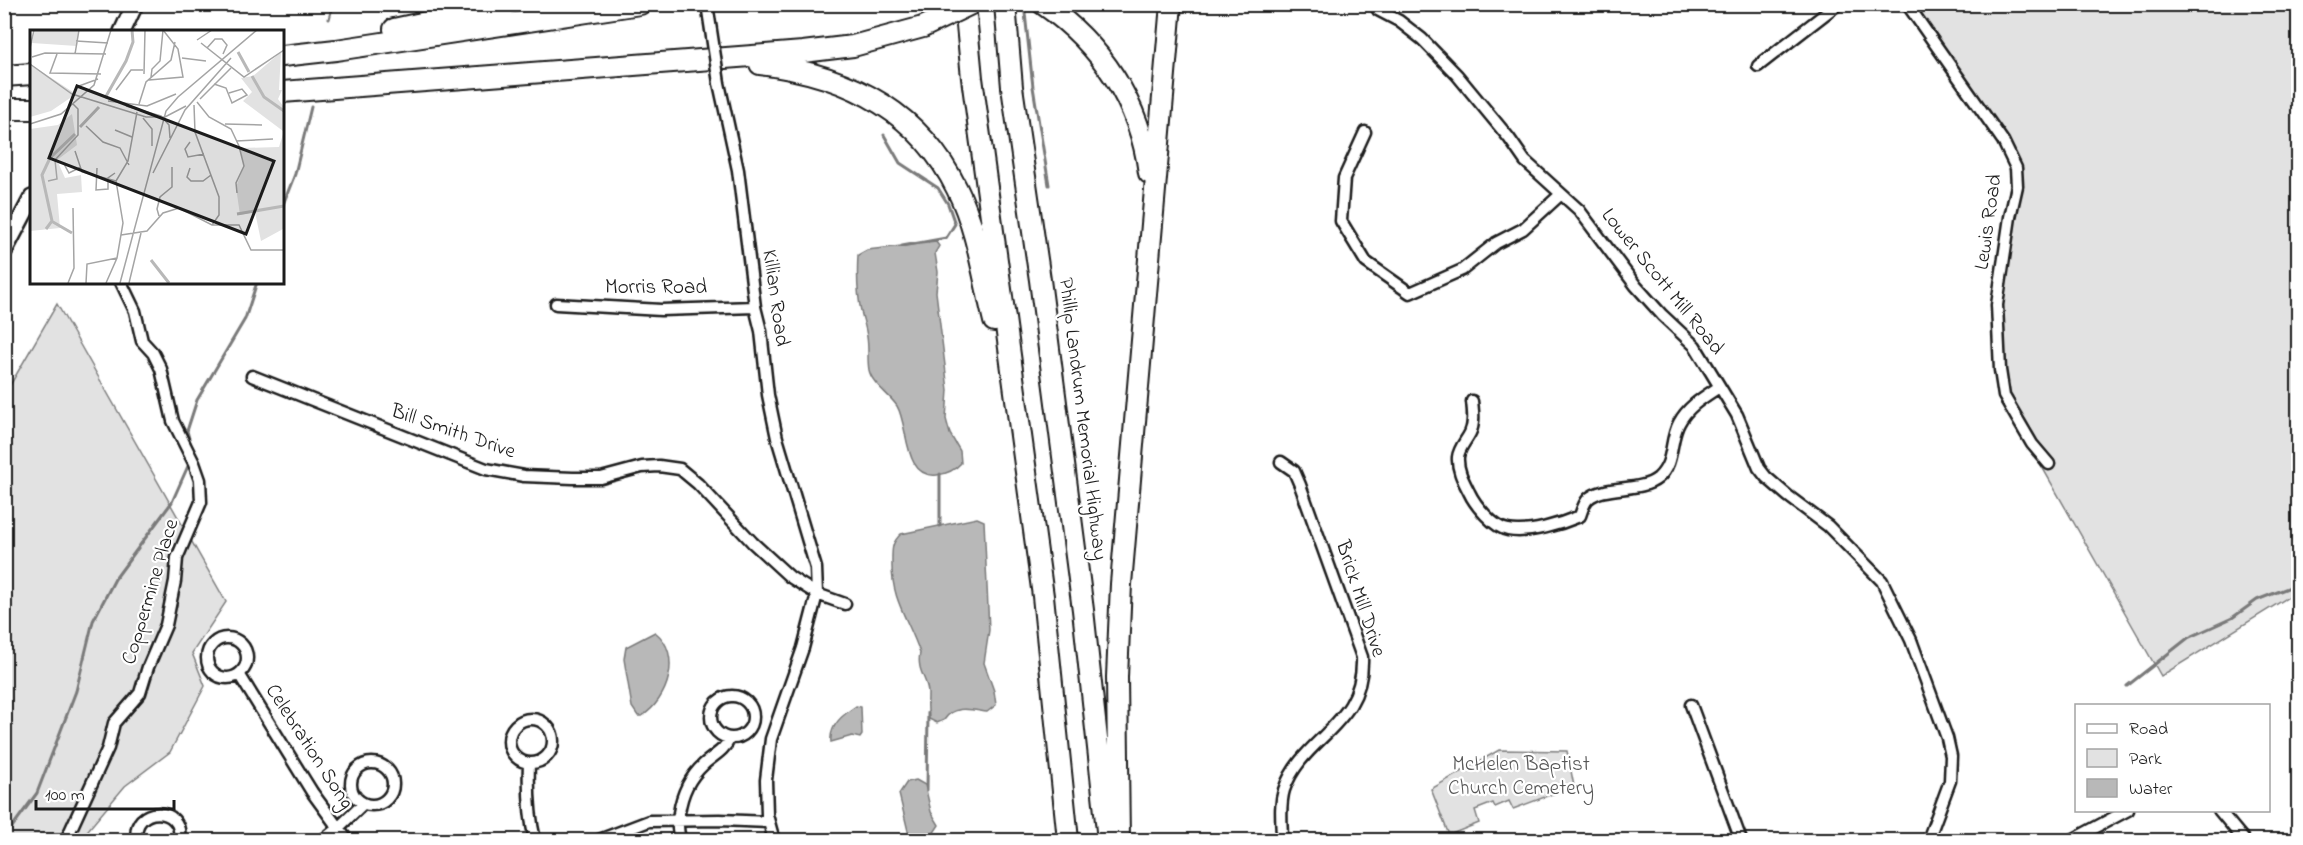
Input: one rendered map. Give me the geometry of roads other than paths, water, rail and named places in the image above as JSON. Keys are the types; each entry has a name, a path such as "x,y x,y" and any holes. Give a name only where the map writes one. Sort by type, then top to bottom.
{"highway":[{"path":"284,46 389,30 509,4"},
{"path":"284,56 347,49 640,4"},
{"path":"965,4 972,78 1042,596 1068,840"},
{"path":"284,92 722,60 853,46 923,27 971,4"},
{"name":"Phillip Landrum Memorial Highway","path":"1005,4 1006,37 1015,110 1040,280 1086,631 1108,840"},
{"path":"1119,840 1117,677 1121,584 1170,4"},
{"path":"1044,5 1087,40 1119,83 1142,136 1152,202"},
{"path":"722,60 807,71 844,84 876,100 891,111 930,148 954,182 970,222 1020,432"},
{"path":"4,76 30,74"},
{"path":"4,109 30,109"}],"street":[{"path":"122,30 135,4"},
{"name":"Killian Road","path":"707,4 719,82 738,170 768,394 777,438 816,568 817,594 803,648 771,739 766,780 769,822 774,840"},
{"name":"Lower Scott Mill Road","path":"1375,4 1378,10 1399,21 1422,39 1509,138 1525,161 1579,210 1636,286 1695,346 1744,429 1759,468 1788,496 1828,526 1882,581 1898,610 1947,738 1951,756 1950,781 1928,840"},
{"path":"1758,66 1838,4"},
{"name":"Lewis Road","path":"1907,4 2004,141 2016,168 2017,186 1997,305 2000,370 2004,396 2032,444 2049,464"},
{"path":"1365,132 1344,178 1341,221 1366,262 1410,293 1462,270 1497,243 1523,230 1560,195"},
{"path":"4,251 30,201"},
{"name":"Coppermine Place","path":"66,840 108,748 114,723 140,693 148,667 166,625 177,558 201,502 200,480 173,421 161,369 153,353 142,340 135,311 122,284"},
{"name":"Morris Road","path":"556,304 661,310 755,307"},
{"name":"Bill Smith Drive","path":"252,376 486,469 524,476 601,478 659,465 680,469 698,484 753,543 790,577 817,594"},
{"path":"1472,401 1471,431 1458,457 1461,475 1471,497 1487,518 1507,530 1528,530 1563,523 1580,516 1586,501 1595,494 1642,485 1658,478 1669,463 1677,425 1688,409 1719,387"},
{"name":"Brick Mill Drive","path":"1281,462 1294,471 1300,485 1362,657 1363,673 1358,694 1343,718 1302,760 1284,789 1281,805 1282,840"},
{"path":"817,594 845,604"},
{"name":"Celebration Song","path":"239,674 312,792 347,840"},
{"path":"735,696 749,703 754,719 746,733 730,738 716,730 711,714 719,700 735,696"},
{"path":"1691,705 1741,840"},
{"path":"537,720 549,728 552,734 552,748 543,759 529,763 516,757 509,744 509,737 516,724 537,720"},
{"path":"681,840 678,833 678,820 682,795 690,779 704,764 726,747 730,738"},
{"path":"529,763 528,788 531,824 536,840"},
{"path":"379,764 392,774 393,791 382,804 374,806 363,804 353,794 351,778 362,765 379,764"},
{"path":"323,840 363,804"},
{"path":"2072,840 2124,812"},
{"path":"2221,812 2244,840"},
{"path":"137,840 136,831 142,819 154,813 160,813 172,818 176,823 179,829 178,840"},
{"path":"599,840 649,821 769,822"}],"water":[{"path":"936,242 939,246 935,253 938,272 936,292 948,390 946,419 950,434 960,451 961,463 944,474 937,475 926,474 918,469 909,450 897,406 871,375 857,276 858,255 867,250"},
{"path":"977,518 984,521 989,630 984,663 994,691 996,705 987,712 958,710 937,723 929,719 928,690 920,665 920,653 894,588 893,547 895,540 901,534"},
{"path":"655,632 664,641 668,652 669,676 659,699 651,709 642,716 638,716 632,707 624,659 626,647"},
{"path":"856,706 861,707 862,735 860,738 852,736 831,742 835,725 842,716"},
{"path":"916,780 925,785 931,812 939,825 933,834 934,840 911,840 909,835 899,794 907,782"}],"waterway":[{"path":"329,19 333,4"},
{"path":"1024,4 1033,87 1049,185"},
{"path":"284,202 295,174 311,107"},
{"path":"884,135 900,163 938,188 948,204 955,224 946,238 902,246"},
{"path":"191,446 187,431 197,400 245,319 256,284"},
{"path":"4,838 37,793 76,691 93,621 115,579 172,502 188,466"},
{"path":"940,474 940,526"},
{"path":"2127,686 2188,638 2232,618 2257,600 2298,584"},
{"path":"927,790 928,713"}],"park label":[{"name":"McHelen Baptist Church Cemetery","path":"1521,777"}]}
